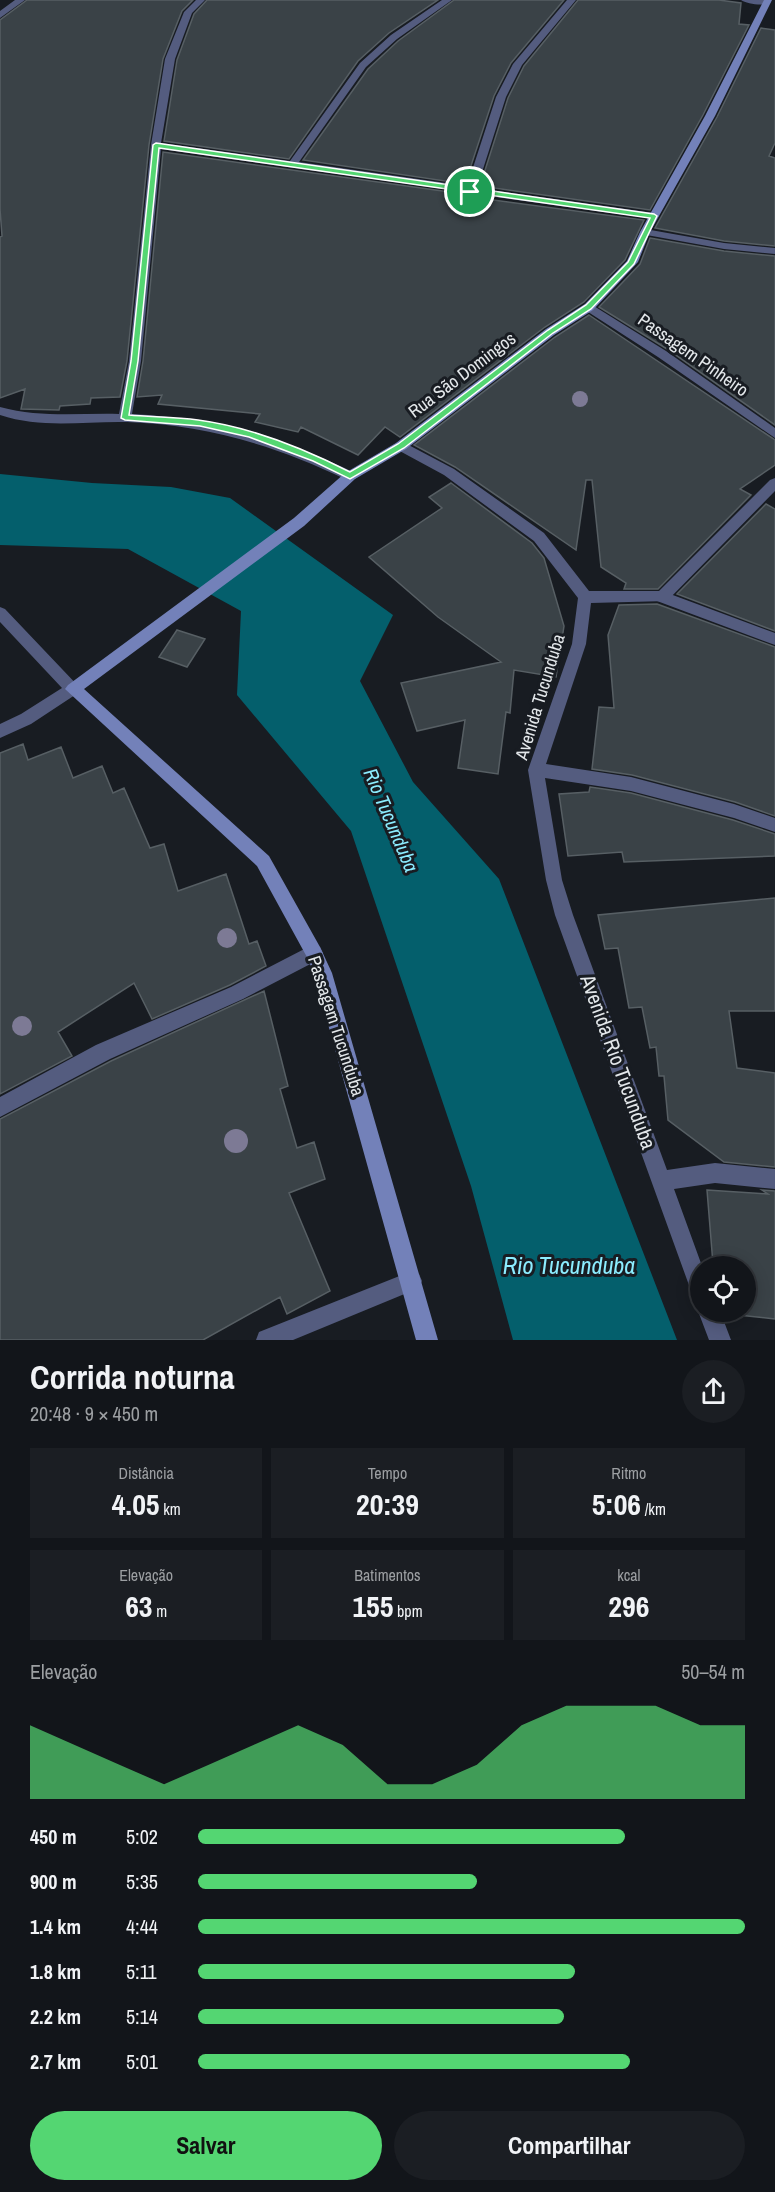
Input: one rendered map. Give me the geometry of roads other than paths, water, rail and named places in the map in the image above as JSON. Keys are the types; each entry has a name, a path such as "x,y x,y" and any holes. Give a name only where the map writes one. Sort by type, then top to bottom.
{"street":[{"path":"125,418 135,361 156,145 170,59 188,12 201,0"},
{"path":"293,164 363,65 394,37 448,0"},
{"path":"470,192 501,97 518,64 572,0"},
{"path":"745,0 768,1"},
{"name":"Rua São Domingos","path":"73,688 299,522 350,476 401,446 550,332 589,307 632,262 645,232 710,116 768,1"},
{"path":"0,15 19,2"},
{"path":"156,145 470,192 654,216"},
{"path":"645,232 724,246 775,251"},
{"name":"Passagem Pinheiro","path":"589,307 662,354 775,435"},
{"path":"0,411 17,418 59,421 125,418 200,423 250,434 316,459 350,476"},
{"path":"401,446 449,472 539,537 585,597 662,597 775,639"},
{"path":"662,597 775,483"},
{"name":"Avenida Tucunduba","path":"547,833 536,770 579,644 585,597"},
{"name":"Passagem Tucunduba","path":"0,613 73,688 263,861 323,973 427,1340"},
{"path":"0,731 26,718 73,688"},
{"path":"536,770 631,784 734,811 775,825"},
{"name":"Avenida Rio Tucunduba","path":"547,833 554,880 564,915 690,1261"},
{"path":"0,1107 103,1052 237,993 314,953"},
{"path":"660,1181 715,1173 775,1179"},
{"path":"267,1340 412,1281"},
{"path":"713,1322 720,1340"}],"water":[{"name":"Rio Tucunduba","path":"0,474 92,483 171,487 230,498 393,615 360,681 413,782 499,879 677,1340 513,1340 471,1186 351,831 237,695 241,611 128,549 0,545"}]}
